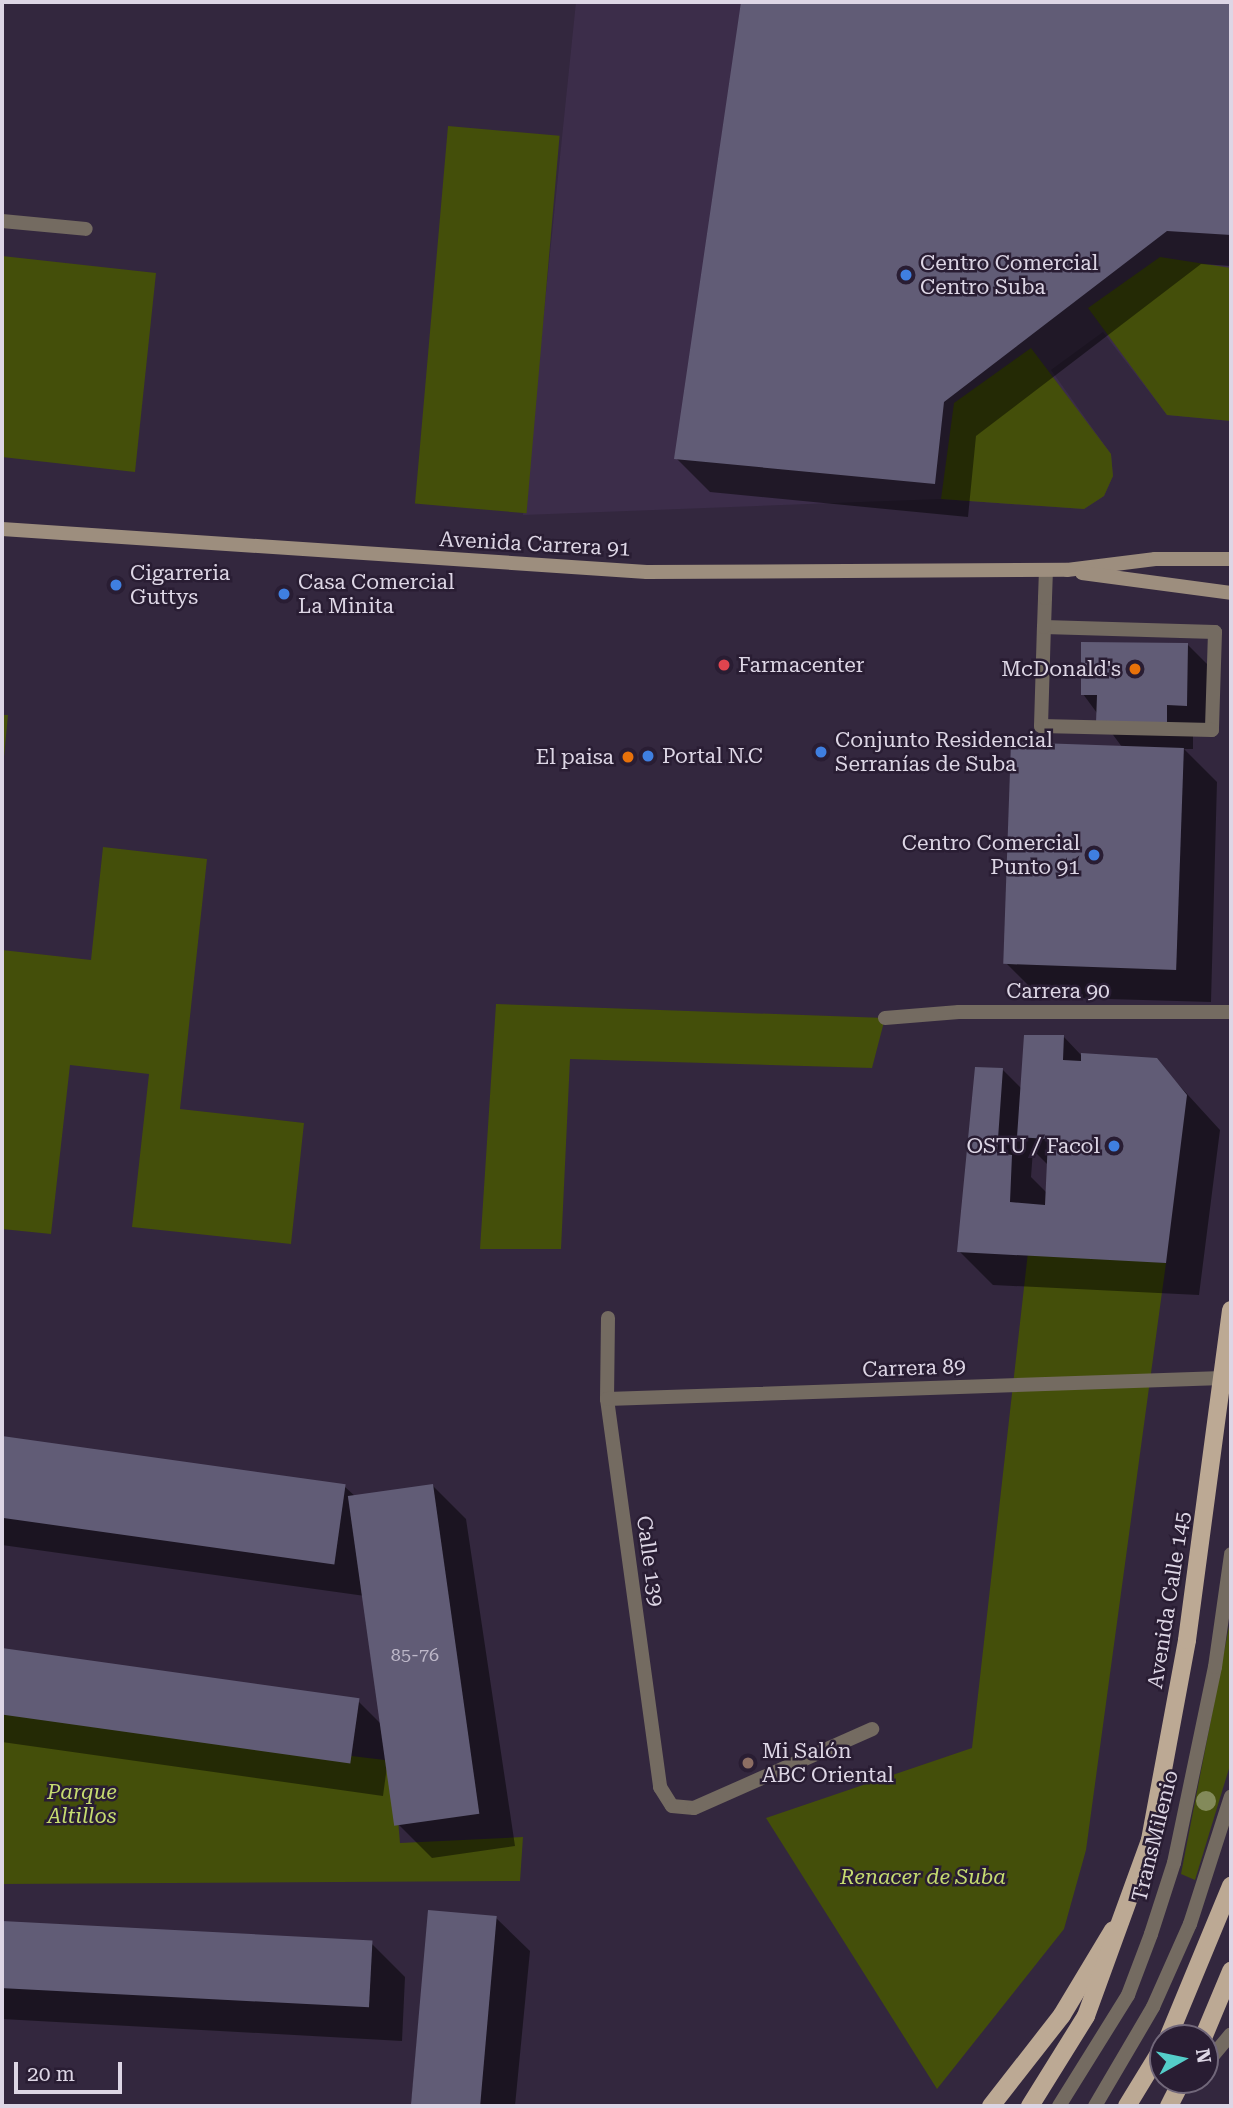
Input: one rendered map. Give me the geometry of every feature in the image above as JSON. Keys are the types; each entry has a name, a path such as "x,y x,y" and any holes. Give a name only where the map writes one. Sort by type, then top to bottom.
{"main road":[{"name":"Avenida Carrera 91","path":"2,529 619,571 1067,570 1155,559 1231,559"},
{"name":"Avenida Carrera 91","path":"1067,570 1231,593"},
{"name":"Avenida Calle 145","path":"1030,2106 1086,2016 1134,1894 1187,1640 1231,1310"},
{"path":"1174,2024 1231,1886"},
{"name":"Avenida Calle 145","path":"990,2106 1062,2015 1134,1894"},
{"path":"1209,2024 1231,1971"},
{"path":"1127,2106 1149,2070"}],"street":[{"path":"2,221 86,229"},
{"path":"1044,627 1215,632 1212,730 1041,726 1044,627 1046,570"},
{"name":"Carrera 90","path":"885,1018 959,1012 1231,1012"},
{"name":"Calle 139","path":"608,1318 607,1399 660,1787 672,1806 694,1808 872,1729"},
{"name":"Carrera 89","path":"607,1399 1223,1378"},
{"name":"TransMilenio","path":"1059,2106 1128,1995 1155,1922 1215,1667 1231,1554"},
{"path":"1095,2106 1153,2007 1190,1924 1231,1796"},
{"path":"1219,2049 1231,2036"}],"shaded area":[{"name":"Centro Comercial Centro Suba","path":"576,2 1231,2 1231,421 1167,415 1103,332 1051,370 1111,454 1113,476 1104,496 1084,509 941,499 523,515"}],"green space":[{"path":"448,126 560,136 527,513 415,504"},
{"path":"2,256 156,273 135,472 2,457"},
{"path":"1160,257 1231,268 1231,421 1167,415 1088,308"},
{"path":"1031,348 1111,454 1113,476 1104,496 1084,509 941,499 954,403"},
{"path":"2,715 8,715 2,778"},
{"path":"103,847 207,859 180,1109 304,1123 291,1244 132,1227 149,1074 70,1065 51,1234 2,1229 2,950 91,960"},
{"path":"496,1004 885,1018 872,1068 570,1059 561,1249 480,1249"},
{"name":"Renacer de Suba","path":"1028,1252 1166,1263 1086,1850 1064,1929 937,2089 766,1818 972,1748"},
{"path":"1231,1616 1231,1762 1195,1880 1181,1874"},
{"name":"Parque Altillos","path":"2,1714 393,1761 400,1843 523,1837 520,1881 2,1884"}],"building":[{"name":"Centro Comercial Centro Suba","path":"741,2 1231,2 1231,235 1167,231 944,402 935,484 674,459"},
{"name":"McDonald's","path":"1081,642 1188,643 1187,706 1167,705 1167,724 1096,723 1097,695 1081,695"},
{"name":"Centro Comercial Punto 91","path":"1011,742 1184,748 1176,970 1003,964"},
{"name":"OSTU / Facol","path":"1024,1035 1064,1035 1063,1060 1081,1061 1081,1053 1157,1058 1187,1095 1166,1263 957,1252 975,1067 1003,1068 997,1153 1012,1155 1010,1202 1045,1205 1048,1139 1017,1137"},
{"path":"2,1436 346,1484 334,1565 2,1518"},
{"path":"433,1484 479,1814 394,1826 348,1496"},
{"path":"2,1648 359,1698 350,1764 2,1715"},
{"path":"428,1910 497,1916 480,2106 411,2106"},
{"path":"2,1921 372,1940 369,2007 2,1988"}],"place":[{"name":"Centro Comercial Centro Suba","path":"906,275"},
{"name":"Cigarreria Guttys","path":"116,585"},
{"name":"Casa Comercial La Minita","path":"284,594"},
{"name":"Farmacenter","path":"724,665"},
{"name":"McDonald's","path":"1135,669"},
{"name":"Conjunto Residencial Serranías de Suba","path":"821,752"},
{"name":"Portal N.C","path":"648,756"},
{"name":"El paisa","path":"628,757"},
{"name":"Centro Comercial Punto 91","path":"1094,855"},
{"name":"OSTU / Facol","path":"1114,1146"},
{"name":"Mi Salón ABC Oriental","path":"748,1763"}]}
